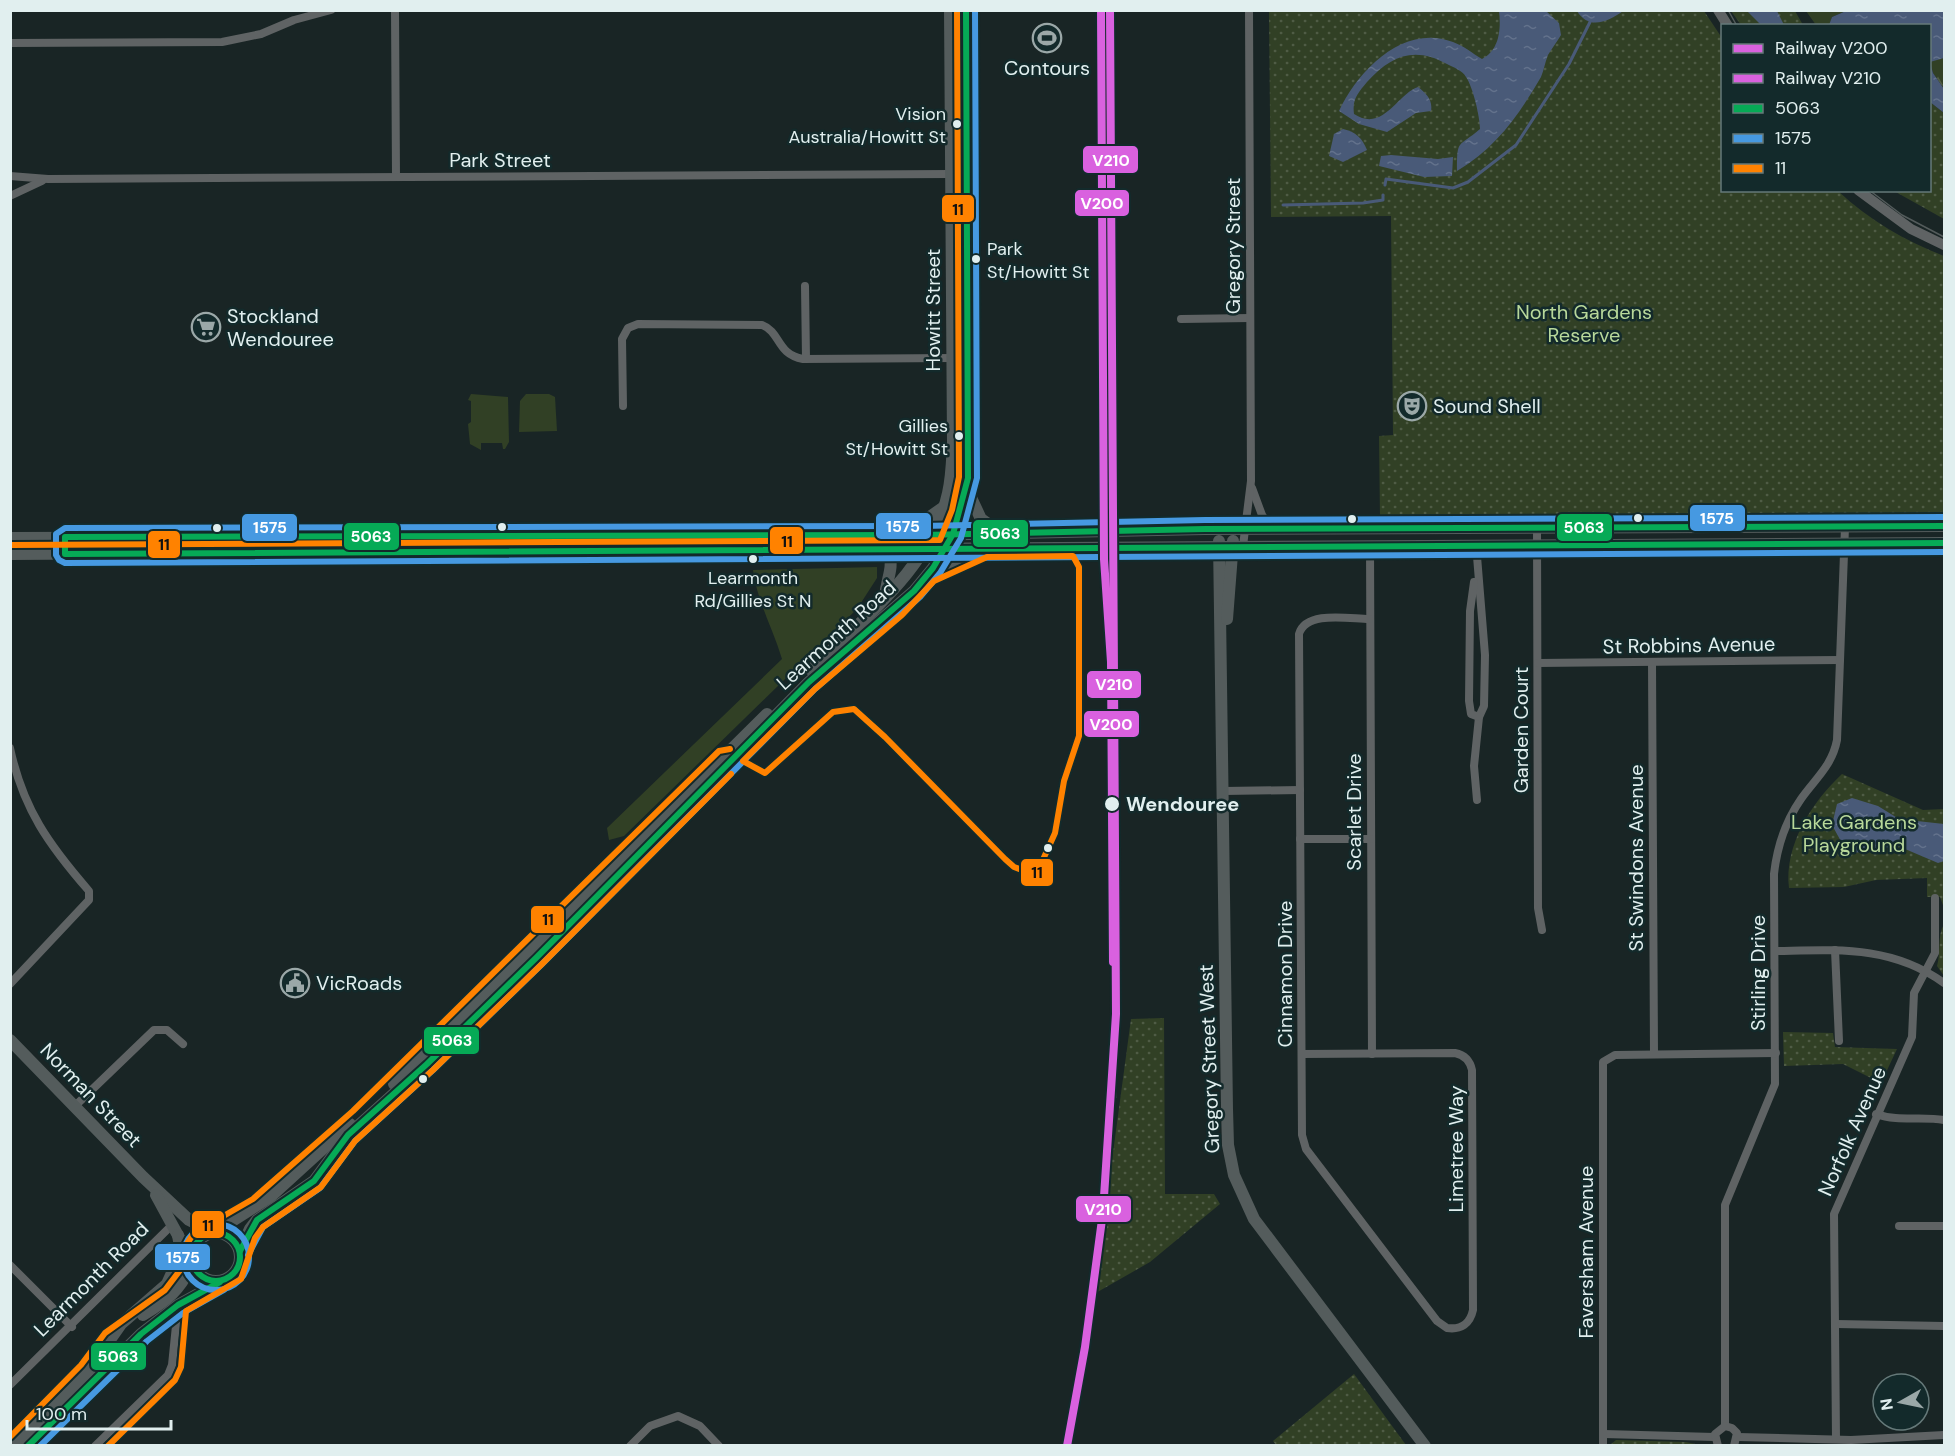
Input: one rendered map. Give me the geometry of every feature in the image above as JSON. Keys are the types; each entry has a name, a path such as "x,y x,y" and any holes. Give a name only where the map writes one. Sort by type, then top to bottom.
{"main road":[{"name":"Howitt Street","path":"933,535 944,507 950,480 953,442 950,10"},
{"name":"Howitt Street","path":"946,549 967,489 969,220 966,10"},
{"path":"952,221 969,220"},
{"path":"953,358 969,358"},
{"path":"967,489 981,519 1002,534"},
{"path":"892,535 921,523 944,507"},
{"path":"10,538 933,535 1220,529 1944,526"},
{"name":"Gregory Street West","path":"1220,529 1227,1128 1234,1175 1254,1219 1425,1446"},
{"name":"Gregory Street West","path":"1223,680 1239,529"},
{"name":"Learmonth Road","path":"240,1251 249,1229 257,1220 314,1181 348,1135 427,1064 885,597 925,549 933,535"},
{"path":"391,536 391,552"},
{"path":"65,537 65,554"},
{"path":"10,554 1944,543"},
{"path":"929,574 985,548"},
{"path":"885,597 886,583 892,570 890,549"},
{"name":"Learmonth Road","path":"728,759 810,681 896,608 929,574 946,549"},
{"name":"Learmonth Road","path":"213,1232 270,1197 359,1118 597,890"},
{"name":"Norman Street","path":"10,1040 143,1177 189,1220 213,1232"},
{"name":"Norman Street","path":"143,1177 192,1261"},
{"name":"Learmonth Road","path":"14,1446 88,1371 121,1324 152,1300 172,1278 181,1253 176,1230"},
{"path":"27,1446 141,1334 178,1305 220,1282 237,1269 240,1251 230,1237 213,1232 195,1244 192,1261 206,1279 220,1282"},
{"name":"Learmonth Road","path":"111,1339 168,1300 183,1282 192,1261"}],"street":[{"path":"10,43 222,42 261,34 311,10"},
{"path":"294,20 331,10"},
{"path":"395,10 396,177"},
{"name":"Gregory Street","path":"1239,529 1251,481 1249,10"},
{"path":"1718,10 1727,24"},
{"name":"Park Street","path":"10,176 48,179 951,174"},
{"name":"Park Street","path":"10,196 48,179"},
{"path":"1861,192 1911,229 1944,245"},
{"path":"806,286 806,359"},
{"path":"1181,319 1250,318"},
{"path":"623,406 622,339 627,330 636,325 762,325 771,331 788,353 806,359 953,358"},
{"name":"Gregory Street","path":"1251,481 1257,502 1271,529"},
{"name":"Stirling Drive","path":"1725,1426 1725,1205 1772,1094 1776,1053 1774,874 1778,849 1793,811 1827,768 1837,740 1845,527"},
{"name":"Garden Court","path":"1537,528 1538,908 1542,930"},
{"path":"1476,544 1485,655 1484,701 1483,711 1479,717 1474,779 1476,800"},
{"path":"1352,545 1364,557 1369,571"},
{"name":"Scarlet Drive","path":"1370,545 1372,1054"},
{"path":"1476,564 1470,611 1469,701 1471,714 1479,717"},
{"name":"Cinnamon Drive","path":"1369,619 1313,619 1304,624 1299,631 1302,1136 1306,1149 1437,1321 1447,1328 1460,1328"},
{"path":"1469,655 1485,655"},
{"name":"St Robbins Avenue","path":"1538,663 1840,660"},
{"name":"St Swindons Avenue","path":"1652,662 1654,1054"},
{"path":"1469,701 1484,701"},
{"path":"10,748 20,787 40,831 89,891 88,900 10,984"},
{"path":"1224,791 1300,790"},
{"path":"1300,839 1370,839"},
{"name":"Norfolk Avenue","path":"1836,1439 1834,1214 1910,1041 1914,993 1935,954 1940,916 1935,898"},
{"path":"1775,951 1835,950 1897,958 1926,970 1944,983"},
{"path":"1835,950 1839,1041"},
{"path":"75,1106 154,1030 167,1030 183,1044"},
{"path":"1654,1054 1776,1053"},
{"name":"Limetree Way","path":"1302,1054 1457,1054 1466,1058 1471,1067 1473,1310 1470,1320 1460,1328"},
{"name":"Faversham Avenue","path":"1603,1446 1601,1073 1605,1060 1613,1055 1654,1054"},
{"path":"1876,1114 1886,1118 1944,1120"},
{"path":"1899,1226 1944,1226"},
{"name":"Learmonth Road","path":"10,1385 176,1230"},
{"path":"10,1265 72,1327"},
{"path":"95,1446 168,1375 172,1365 178,1305"},
{"path":"1836,1324 1944,1326"},
{"path":"630,1446 650,1426 678,1416 700,1426 719,1446"},
{"path":"1604,1434 1716,1441 1716,1431 1725,1426 1735,1430 1736,1441 1944,1435"}],"green space":[{"name":"North Gardens Reserve","path":"1269,11 1704,11 1721,36 1721,192 1839,192 1888,229 1944,256 1944,515 1380,517 1379,436 1393,435 1391,216 1271,217"},
{"path":"1731,11 1795,11 1802,24 1740,24"},
{"path":"1806,11 1846,11 1832,17 1830,24 1815,24"},
{"path":"1944,58 1944,89 1933,73 1931,62"},
{"path":"1931,103 1944,113 1944,219 1896,192 1931,192"},
{"path":"471,394 508,397 509,442 505,449 502,443 481,443 481,450 470,444 468,424 471,422 471,401 468,400"},
{"path":"526,394 549,394 555,397 557,431 519,432 520,401"},
{"path":"877,567 877,578 857,609 624,836 609,840 607,828 782,659 762,604 753,570"},
{"name":"Lake Gardens Playground","path":"1842,774 1923,810 1944,809 1944,908 1940,897 1927,897 1927,878 1876,880 1844,887 1789,888 1791,856 1802,825 1820,798"},
{"path":"1944,924 1944,976 1937,966"},
{"path":"1164,1018 1165,1194 1214,1194 1220,1204 1150,1262 1094,1294 1131,1019"},
{"path":"1783,1032 1833,1033 1835,1047 1897,1049 1881,1083 1843,1064 1784,1066"},
{"path":"1354,1374 1406,1445 1276,1445 1273,1441"},
{"path":"1616,1440 1686,1442 1700,1445 1610,1445"}],"water":[{"path":"1499,11 1546,11 1559,23 1561,35 1548,55 1541,77 1515,117 1495,141 1457,171 1458,148 1480,129 1469,82 1465,75 1455,68 1435,58 1414,55 1394,60 1376,73 1356,96 1354,114 1364,119 1381,116 1418,87 1431,103 1431,111 1416,113 1387,132 1359,124 1339,111 1347,95 1370,66 1400,45 1417,39 1435,38 1453,42 1482,59 1493,50 1496,44 1500,24"},
{"path":"1577,11 1623,11 1605,21 1593,22 1587,21"},
{"path":"1747,11 1777,11 1784,24 1760,24"},
{"path":"1846,11 1944,11 1944,58 1931,62 1931,24 1829,24 1832,17"},
{"path":"1931,66 1933,73 1944,89 1944,113 1931,103"},
{"path":"1343,129 1358,136 1367,150 1343,162 1329,156 1334,134"},
{"path":"1381,156 1438,159 1453,157 1452,176 1424,177 1379,166"},
{"path":"1852,798 1878,806 1899,819 1944,824 1944,861 1938,863 1898,846 1854,853 1843,845 1832,825 1837,804"}],"waterway":[{"path":"1385,185 1386,179 1453,188 1468,182 1516,145 1569,64 1590,22"},
{"path":"1283,205 1363,203 1383,200 1383,195"}],"tram line":[{"path":"1728,10 1736,24"},
{"path":"1872,192 1902,215 1944,237"}],"railway":[{"path":"1113,962 1115,1098"}],"rail line":[{"name":"V200","path":"1101,10 1104,559 1111,662 1113,962"},
{"name":"V210","path":"1067,1446 1085,1347 1103,1212 1116,1014 1110,10"}],"transit line":[{"name":"11","path":"10,545 940,540 952,510 959,477 957,10"},
{"name":"5063","path":"240,1251 257,1220 314,1181 348,1135 427,1064 536,958 809,682 914,591 933,568 953,534 968,478 966,10"},
{"name":"1575","path":"248,1255 263,1227 320,1188 355,1141 433,1070 542,964 815,689 920,597 940,573 961,538 977,478 975,10"},
{"name":"1575","path":"1944,517 1205,520 922,526 65,528 56,534 56,555 65,563 1944,552"},
{"name":"5063","path":"1944,526 1205,529 922,535 65,537 65,554 1944,543"},
{"name":"11","path":"1073,556 1079,567 1079,736 1064,781 1055,833 1036,875 1014,867 1005,859 885,737 854,709 833,712 765,773 743,761 815,689 902,615 934,581 987,557 1073,556"},
{"name":"11","path":"10,1437 81,1365 105,1333 165,1290 181,1269 186,1245 194,1233 253,1199 353,1111 719,751 730,749"},
{"name":"11","path":"108,1446 175,1380 181,1367 186,1311 241,1279 255,1238 263,1227 321,1187 355,1141 433,1070 542,964 731,774"},
{"name":"1575","path":"210,1224 222,1224 234,1229 244,1239 249,1257 247,1270 234,1285 222,1290 210,1290 198,1285 188,1275 183,1263 183,1251 188,1239 198,1229 210,1224"},
{"name":"5063","path":"211,1233 221,1233 233,1240 240,1252 240,1257 240,1262 233,1274 221,1281 211,1281 196,1270 192,1262 192,1252 203,1237 211,1233"},
{"name":"5063","path":"28,1446 141,1334 178,1305 220,1282"},
{"name":"1575","path":"40,1446 147,1341 183,1313 224,1290"}],"place":[{"name":"Contours","path":"1047,38"},
{"name":"Vision Australia/Howitt St","path":"957,124"},
{"name":"Park St/Howitt St","path":"976,259"},
{"name":"Stockland Wendouree","path":"206,327"},
{"name":"Sound Shell","path":"1412,406"},
{"name":"Gillies St/Howitt St","path":"959,436"},
{"name":"Learmonth Rd/Gillies St N","path":"753,559"},
{"name":"Wendouree","path":"1112,804"},
{"name":"VicRoads","path":"295,983"}]}
